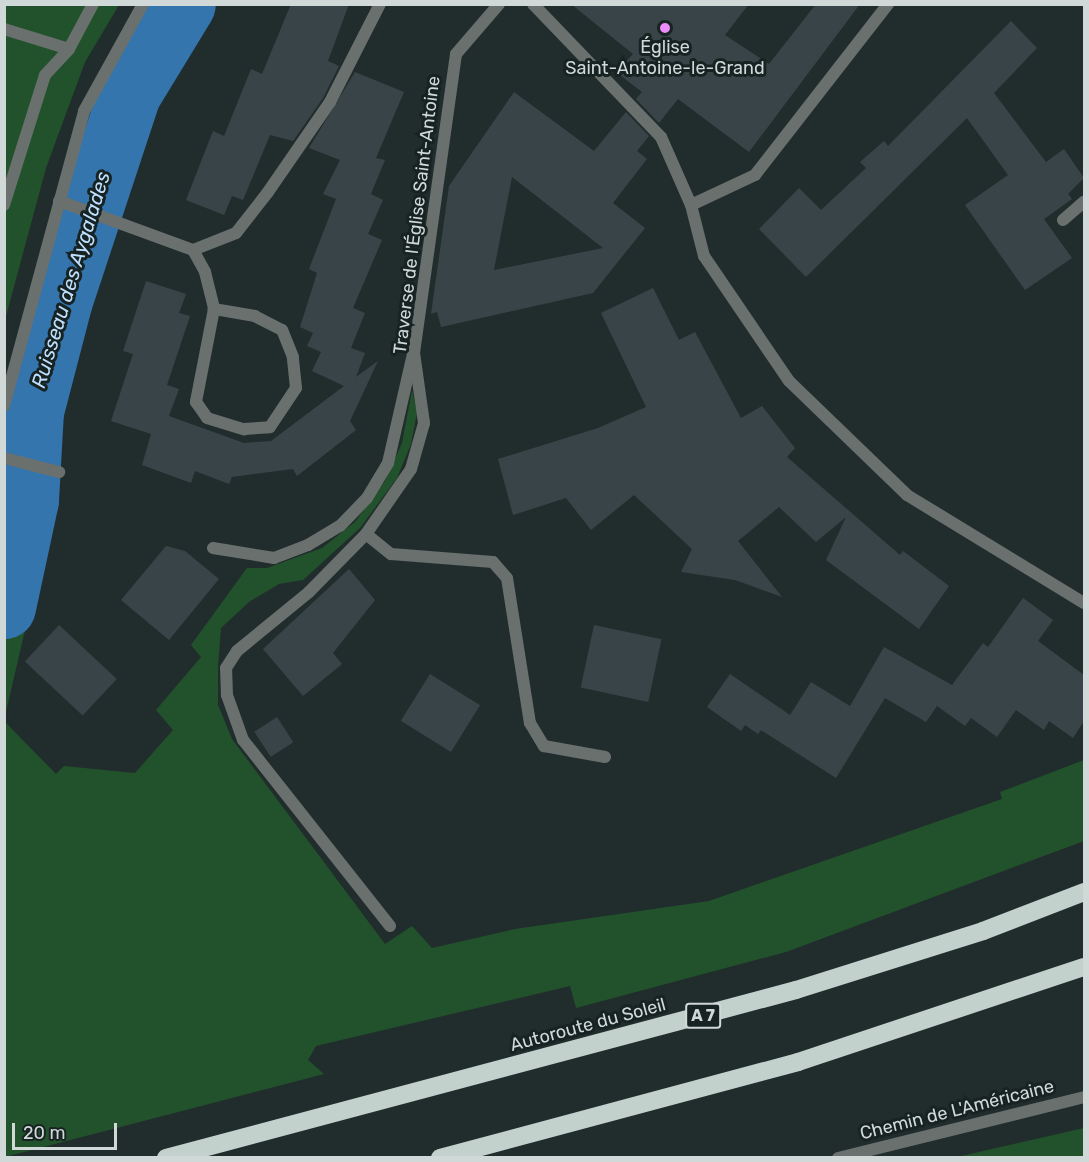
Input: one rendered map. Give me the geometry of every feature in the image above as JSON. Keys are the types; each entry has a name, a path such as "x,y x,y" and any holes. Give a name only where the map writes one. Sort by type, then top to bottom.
{"highway":[{"name":"Autoroute du Soleil","path":"166,1158 818,984 1084,892"},
{"path":"440,1158 798,1062 1084,967"}],"street":[{"path":"4,205 45,75 69,49 93,4"},
{"path":"4,406 84,111 143,4"},
{"path":"193,250 236,233 268,192 330,102 380,4"},
{"name":"Traverse de l'Église Saint-Antoine","path":"390,926 243,740 227,695 226,668 237,651 309,592 366,534 411,469 424,423 414,353 456,54 499,4"},
{"path":"533,4 661,137 691,205 704,256 789,381 907,495 1084,603"},
{"path":"691,205 755,175 888,4"},
{"path":"4,29 69,49"},
{"path":"59,201 121,220 193,250 205,272 214,309 196,402 207,418 244,429 270,427 296,388 293,357 282,330 255,316 214,309"},
{"path":"1063,220 1084,202"},
{"path":"213,548 273,558 308,545 339,526 367,498 388,464 414,353"},
{"path":"4,458 58,472"},
{"path":"366,534 391,554 493,562 507,578 530,723 544,746 605,757"},
{"name":"Chemin de L'Américaine","path":"838,1158 1084,1097"}],"green space":[{"path":"5,5 119,5 85,62 46,168 5,320"},
{"path":"412,390 417,413 411,444 397,478 360,528 303,580 279,584 249,602 221,628 218,666 218,705 232,739 385,944 412,926 432,948 515,929 709,901 1002,799 1000,792 1084,760 1084,841 786,952 576,1008 570,986 316,1046 308,1060 324,1074 5,1157 4,721 56,774 64,766 135,773 173,730 156,710 201,657 191,645 247,568 267,568 322,548 355,522 385,481 402,443"},
{"path":"41,473 60,480 5,716 5,635"},
{"path":"1084,1128 1084,1157 957,1157"}],"building":[{"path":"291,4 349,4 328,61 339,66 323,98 293,141 270,135 243,200 232,196 224,215 186,200 213,131 224,136 251,69 262,74"},
{"path":"571,4 749,4 725,35 769,64 816,4 860,4 749,152 678,99 659,123 636,99 642,92 616,72 633,54"},
{"path":"1011,21 1037,48 994,93 1046,162 1064,149 1084,178 1068,194 1072,199 1044,219 1072,258 1025,290 965,205 1008,175 967,118 806,277 759,229 799,188 821,210 866,168 860,162 884,141 888,146"},
{"path":"355,72 404,92 376,158 385,160 371,194 383,200 368,234 382,240 353,308 365,313 351,348 365,353 356,377 378,361 350,421 356,430 297,476 293,469 232,477 229,484 195,471 191,483 142,465 151,434 111,421 133,354 123,351 146,281 186,294 179,313 190,316 167,385 179,389 169,416 244,443 271,441 344,386 312,371 321,352 307,346 313,333 300,327 317,273 309,269 336,199 323,194 340,160 309,148"},
{"path":"514,92 594,151 626,112 649,136 637,151 647,159 613,203 645,228 593,293 441,327 437,312 431,314 449,186","holes":["512,177 603,248 494,270"]},
{"path":"653,288 679,340 695,332 741,418 762,406 795,448 787,457 900,555 903,551 949,586 919,629 826,560 846,517 816,542 779,507 738,541 782,597 735,580 681,572 692,549 634,495 591,530 566,498 513,515 498,459 598,428 646,407 601,313"},
{"path":"166,546 185,551 219,579 169,640 121,600"},
{"path":"349,569 375,600 333,653 342,664 303,696 263,649"},
{"path":"1023,598 1053,620 1038,641 1084,675 1084,721 1073,738 1049,721 1044,730 1016,710 997,737 971,718 965,726 937,706 926,722 885,698 836,778 761,730 758,734 745,725 741,731 707,707 730,674 790,715 811,682 850,706 884,647 952,685 983,643 988,647"},
{"path":"59,625 117,679 83,715 25,662"},
{"path":"594,625 661,639 648,702 581,688"},
{"path":"430,674 480,705 451,752 401,721"},
{"path":"277,717 293,742 271,757 254,732"}],"waterway":[{"name":"Ruisseau des Aygalades","path":"4,607 27,500 32,411 61,300 129,94 184,4"}],"place":[{"name":"Église Saint-Antoine-le-Grand","path":"665,28"}]}
